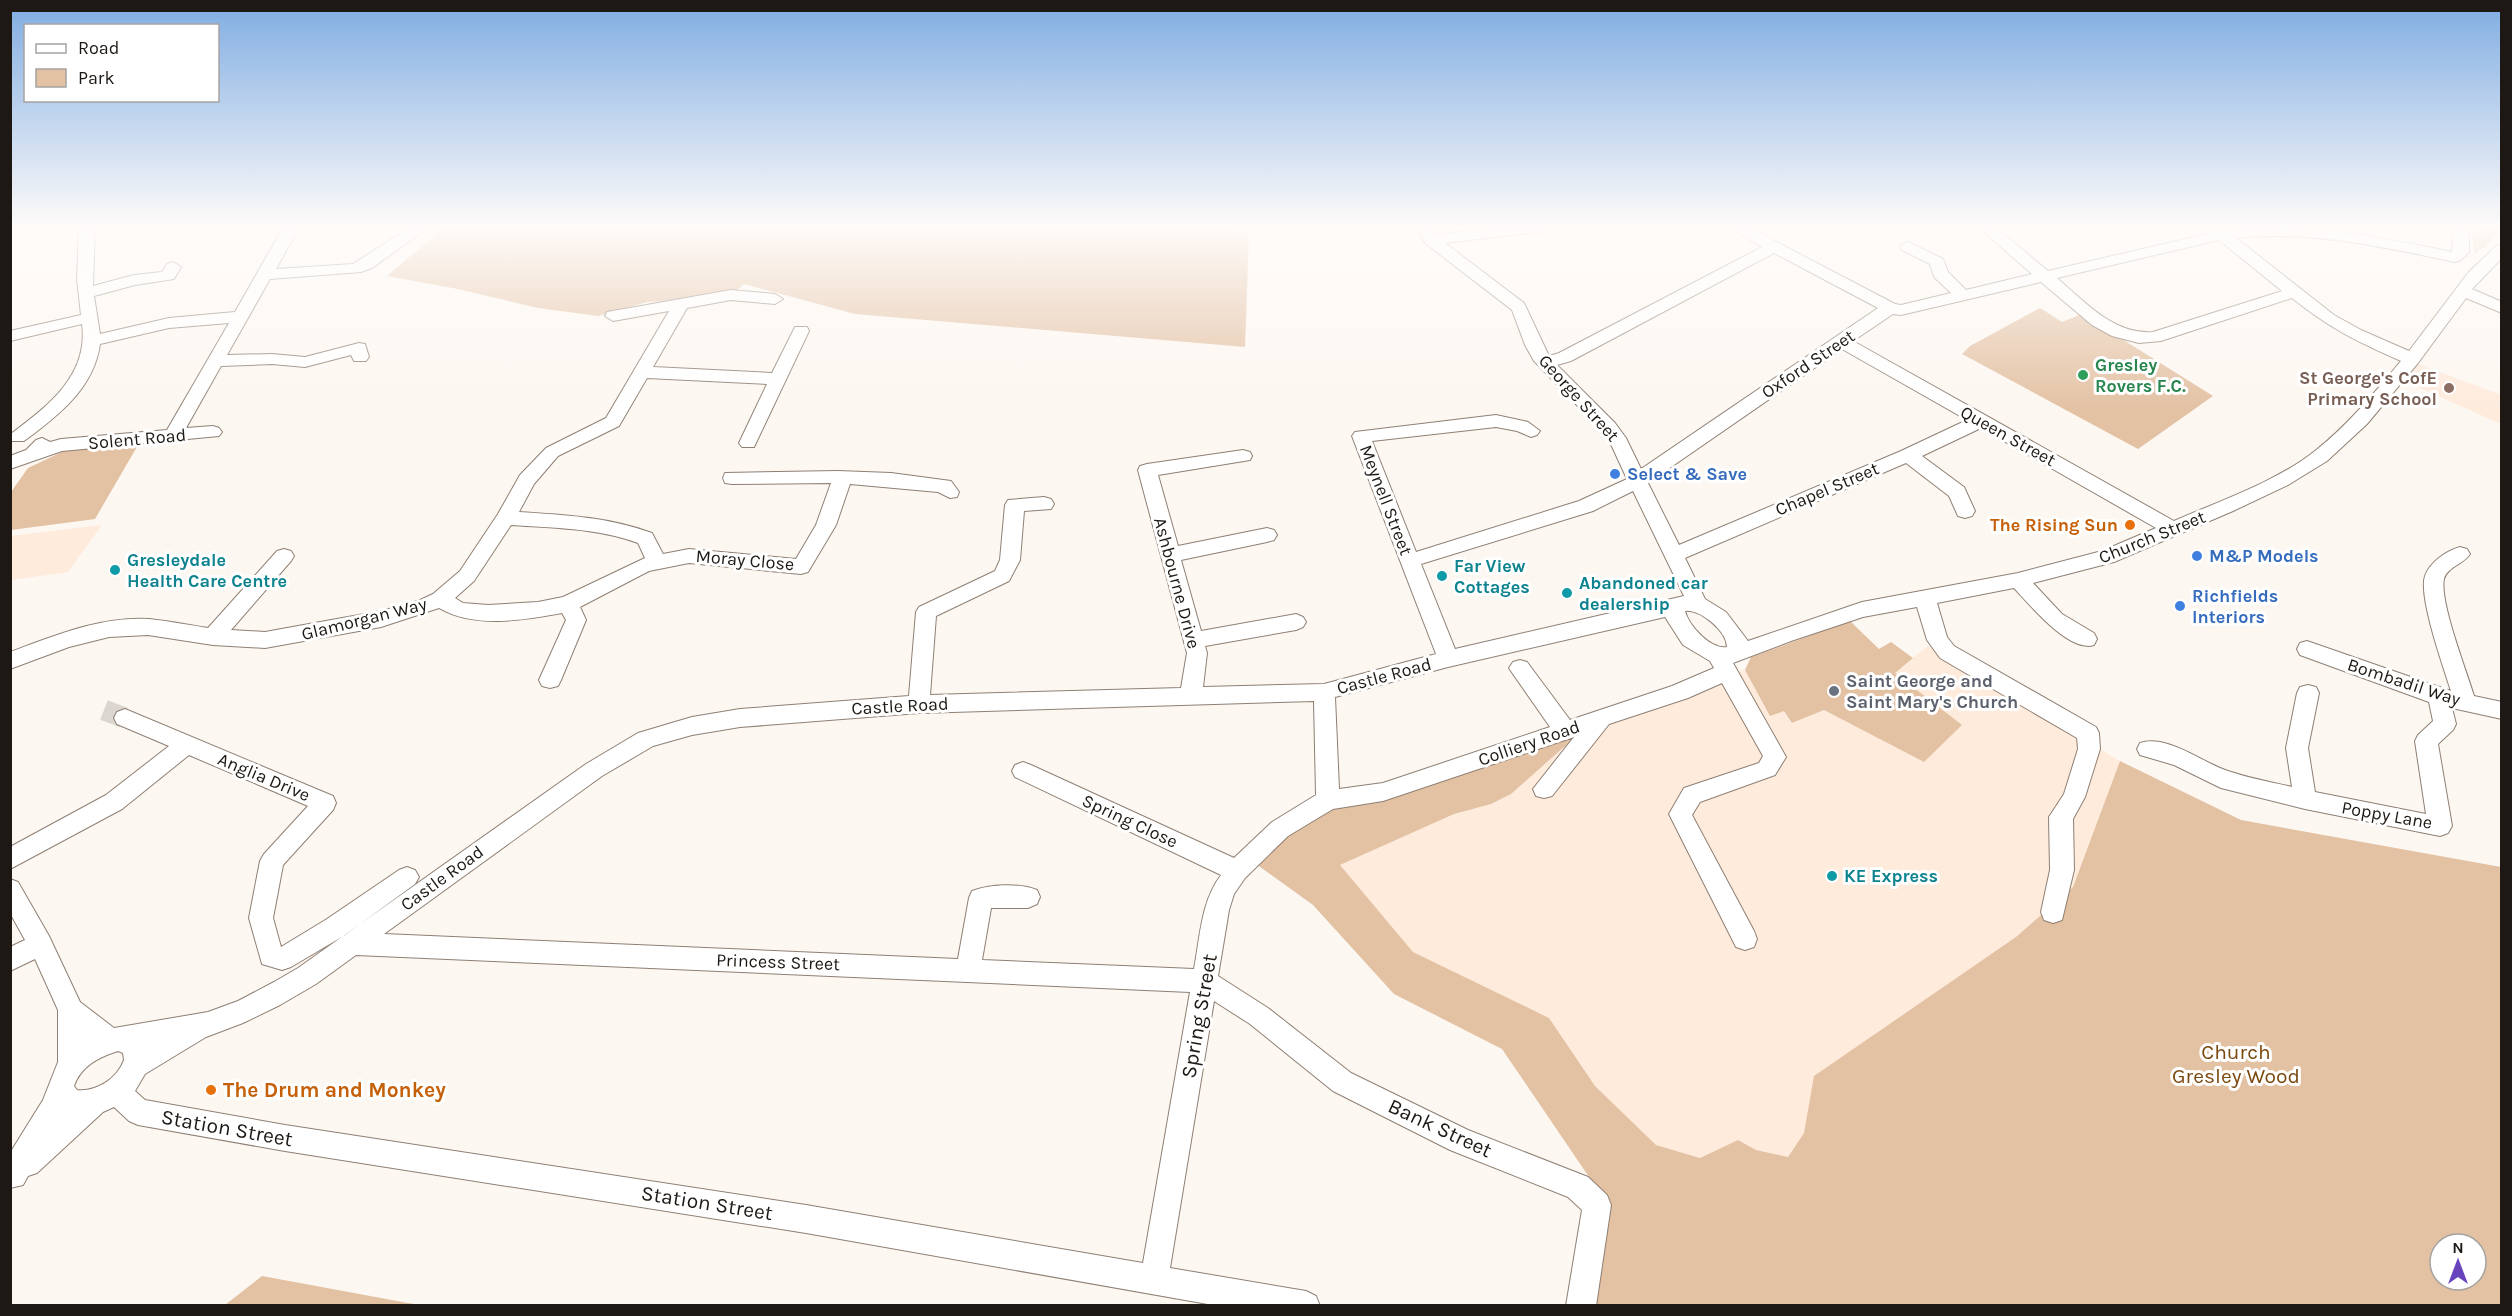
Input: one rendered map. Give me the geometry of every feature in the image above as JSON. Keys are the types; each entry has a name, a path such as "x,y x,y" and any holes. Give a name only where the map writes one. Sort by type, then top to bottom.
{"street":[{"path":"10,473 81,376 89,358 92,341 86,287"},
{"path":"86,293 107,287"},
{"path":"173,436 257,287"},
{"name":"George Street","path":"1496,287 1524,314 1533,346 1545,363 1603,419 1622,445 1673,555 1685,604 1674,614 1690,639 1724,661"},
{"path":"1545,363 1565,357 1697,287"},
{"path":"1851,287 1890,309"},
{"path":"1954,287 1961,294"},
{"name":"Oxford Street","path":"1409,561 1586,506 1639,480 1890,309 1901,310 1990,287"},
{"path":"2059,287 2098,321 2113,330 2135,338 2155,337 2295,292"},
{"path":"2289,287 2340,326 2412,359"},
{"name":"Church Street","path":"1724,661 1763,644 1862,610 2018,580 2107,557 2253,494 2320,457 2361,420 2412,359 2466,287"},
{"path":"2463,291 2502,308"},
{"path":"613,316 731,295 775,298"},
{"name":"Glamorgan Way","path":"10,662 65,640 109,629 148,627 213,637 265,640 286,645 424,607 440,599 467,576 506,518 527,480 552,452 612,422 681,304"},
{"path":"92,341 169,323 240,317"},
{"path":"10,336 88,318"},
{"path":"748,443 801,331"},
{"name":"Queen Street","path":"1842,342 2173,529"},
{"path":"216,361 272,359 305,362 359,348 360,357"},
{"path":"642,372 778,379"},
{"name":"Meynell Street","path":"1448,659 1361,436 1496,421 1521,426 1532,431"},
{"name":"Chapel Street","path":"1673,555 1908,455 1981,421"},
{"name":"Solent Road","path":"32,445 61,445 213,432"},
{"path":"14,438 32,445"},
{"path":"1908,455 1957,492 1965,511"},
{"name":"Ashbourne Drive","path":"1191,696 1197,652 1147,470 1243,456"},
{"path":"732,478 807,475 923,483 944,486 950,492"},
{"name":"Moray Close","path":"440,599 459,610 488,613 538,610 568,604 614,579 657,561 689,556 801,567 826,525 842,479"},
{"path":"919,704 926,612 1002,576 1010,560 1015,506 1044,504"},
{"path":"506,518 546,520 627,530 645,538 657,561"},
{"path":"1169,555 1268,535"},
{"path":"2460,554 2444,564 2433,578 2436,604 2465,703"},
{"path":"213,637 284,556"},
{"path":"2018,580 2055,619 2087,639"},
{"path":"1926,598 1937,640 1947,652 2088,733 2089,749 2074,797 2061,817 2062,870 2053,912"},
{"path":"550,680 576,620 568,604"},
{"path":"1685,604 1706,607 1738,642 1737,651 1724,661 1775,757 1767,769 1692,795 1680,814 1745,939"},
{"name":"Castle Road","path":"66,1077 83,1053 115,1040 204,1025 233,1016 265,1001 307,976 594,770 646,739 692,726 740,718 919,704 1324,692 1448,659 1685,604"},
{"path":"1193,640 1296,622"},
{"path":"1732,633 1743,639 1763,644"},
{"name":"Bombadil Way","path":"2307,649 2439,697 2502,711"},
{"name":"Colliery Road","path":"1328,800 1383,792 1680,692 1724,661"},
{"path":"1520,668 1565,731"},
{"path":"1324,692 1328,800"},
{"path":"2305,800 2297,748 2307,693"},
{"name":"Poppy Lane","path":"2148,749 2180,758 2221,779 2305,800 2440,826 2426,741 2445,724 2439,697"},
{"path":"10,859 114,802 187,744 125,718"},
{"path":"1544,789 1602,718"},
{"name":"Anglia Drive","path":"187,744 325,803 272,861 261,918 271,956 282,959 336,927 407,877"},
{"name":"Spring Close","path":"1023,771 1237,871"},
{"name":"Spring Street","path":"1154,1280 1217,910 1224,889 1237,871 1280,829 1328,800"},
{"path":"10,889 40,944 71,1010 63,1094 72,1103 105,1097"},
{"path":"968,970 981,898 1028,897"},
{"path":"10,960 40,944"},
{"name":"Princess Street","path":"351,944 1205,981"},
{"name":"Bank Street","path":"1205,981 1258,1016 1342,1082 1460,1140 1578,1187 1598,1205 1581,1305"},
{"path":"12,1177 133,1074 137,1065 138,1057 135,1046 115,1040 71,1010"},
{"name":"Castle Road","path":"137,1065 204,1025"},
{"path":"12,1177 51,1110 66,1077"},
{"name":"Station Street","path":"105,1097 138,1112 285,1138 806,1219 1306,1305"}],"shaded area":[{"name":"St George's CofE Primary School","path":"2416,363 2501,395 2501,424 2402,380"},
{"path":"102,525 68,572 11,580 11,536"},
{"path":"1928,646 2120,761 2073,887 2016,937 1815,1076 1804,1133 1788,1157 1756,1150 1738,1140 1700,1158 1656,1145 1595,1086 1549,1018 1413,952 1340,865 1454,814 1491,804 1511,794 1602,713 1710,677 1745,670 1770,715 1784,711 1792,723 1824,710 1924,762 1894,673"}],"green space":[{"path":"449,287 740,287 729,297 647,302 598,316 538,308"},
{"path":"757,287 1247,287 1245,347 855,314"},
{"name":"Gresley Rovers F.C.","path":"2040,308 2062,322 2082,314 2213,396 2138,449 1962,354 1970,346"},
{"path":"138,445 95,519 11,530 11,492 28,468 66,450"},
{"path":"1850,621 1879,649 1891,642 1913,658 1895,673 1962,725 1924,762 1824,710 1792,723 1784,711 1770,716 1745,670 1751,657"},
{"name":"Church Gresley Wood","path":"1582,731 1511,794 1491,804 1454,814 1340,865 1413,952 1549,1018 1595,1086 1656,1145 1700,1158 1738,1140 1756,1150 1788,1157 1804,1133 1814,1076 2016,937 2073,887 2120,761 2241,820 2501,867 2501,1305 1592,1305 1606,1202 1502,1049 1394,994 1313,905 1256,864 1297,824 1330,805"},
{"path":"262,1276 421,1305 225,1305"},
{"path":"115,1304 225,1305 113,1305"}],"tunnel":[{"path":"104,710 125,718"}],"place":[{"name":"Gresley Rovers F.C.","path":"2083,375"},
{"name":"St George's CofE Primary School","path":"2449,388"},
{"name":"Select & Save","path":"1615,474"},
{"name":"The Rising Sun","path":"2130,525"},
{"name":"M&P Models","path":"2197,556"},
{"name":"Gresleydale Health Care Centre","path":"115,570"},
{"name":"Far View Cottages","path":"1442,576"},
{"name":"Abandoned car dealership","path":"1567,593"},
{"name":"Richfields Interiors","path":"2180,606"},
{"name":"Saint George and Saint Mary's Church","path":"1834,691"},
{"name":"KE Express","path":"1832,876"},
{"name":"The Drum and Monkey","path":"211,1090"}]}
